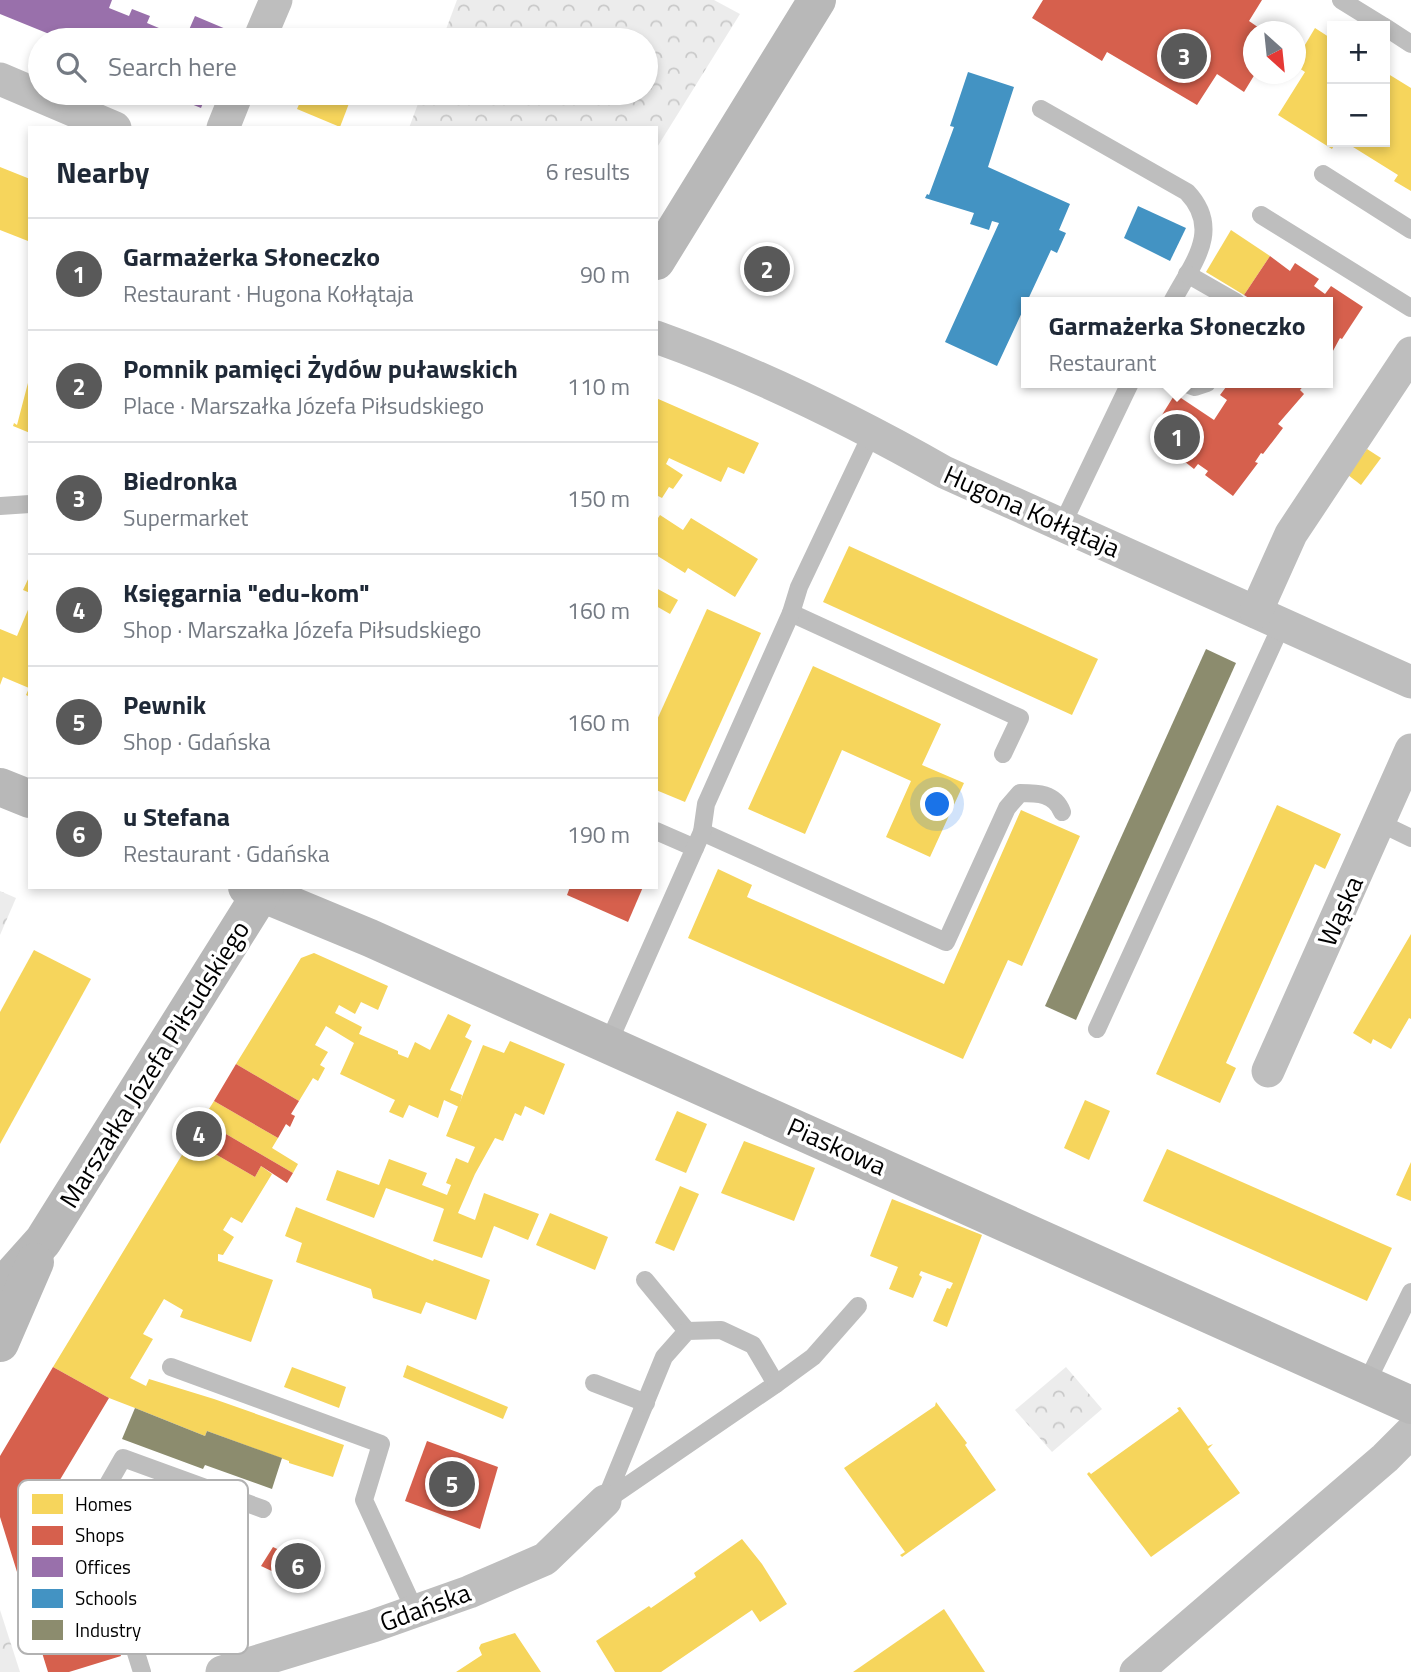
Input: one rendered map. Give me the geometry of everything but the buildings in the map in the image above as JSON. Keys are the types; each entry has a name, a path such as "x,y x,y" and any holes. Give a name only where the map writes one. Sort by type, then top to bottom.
{"main road":[{"path":"658,258 817,0"},
{"path":"0,787 28,798"},
{"name":"Piaskowa","path":"258,889 1411,1405"},
{"name":"Marszałka Józefa Piłsudskiego","path":"0,1343 43,1241 258,889"},
{"name":"Marszałka Józefa Piłsudskiego","path":"0,1289 43,1241"}],"street":[{"path":"264,28 276,0"},
{"path":"0,79 28,91"},
{"path":"62,105 111,126"},
{"path":"223,126 232,105"},
{"name":"Hugona Kołłątaja","path":"658,338 691,349 873,431 944,472 1411,682"},
{"path":"1269,618 1291,534 1411,353"},
{"name":"Wąska","path":"1268,1071 1411,750"},
{"path":"1136,1672 1385,1458 1411,1432"},
{"name":"Gdańska","path":"222,1672 284,1663 469,1592 545,1559 605,1501"}],"lane":[{"path":"1341,0 1374,21"},
{"path":"1390,31 1411,44"},
{"path":"1041,109 1187,192 1198,203 1204,219 1203,242 1175,297"},
{"path":"1323,174 1411,230"},
{"path":"1261,215 1411,309"},
{"path":"1187,274 1227,297"},
{"path":"1062,525 1128,388"},
{"path":"608,1044 698,840 706,804 799,587 873,431"},
{"path":"0,506 28,504"},
{"path":"790,612 1020,718 1003,754"},
{"path":"1097,1029 1269,618"},
{"path":"658,831 698,840 946,942 1007,808 1020,793 1043,793 1059,804 1062,812"},
{"path":"1380,822 1411,838"},
{"path":"645,1280 687,1331"},
{"path":"1366,1384 1411,1292"},
{"path":"605,1501 813,1357 858,1306"},
{"path":"605,1501 664,1357 687,1331 721,1329 753,1345 776,1384"},
{"path":"171,1367 381,1444 364,1500 415,1611"},
{"path":"594,1383 646,1403"},
{"path":"110,1480 123,1458 183,1480"},
{"path":"248,1504 263,1509"},
{"path":"136,1654 142,1672"}],"green space":[{"path":"457,0 714,0 740,14 658,146 658,126 410,126 418,105 658,105 658,28 446,28"},
{"path":"0,891 16,898 0,935"},
{"path":"1066,1367 1102,1409 1052,1452 1015,1410"},
{"path":"0,1610 20,1672 0,1672"}],"place":[{"name":"Biedronka","path":"1184,56"},
{"name":"Pomnik pamięci Żydów puławskich","path":"767,269"},
{"name":"Garmażerka Słoneczko","path":"1177,437"},
{"name":"Księgarnia \"edu-kom\"","path":"199,1134"},
{"name":"Pewnik","path":"452,1484"},
{"name":"u Stefana","path":"298,1566"}]}
